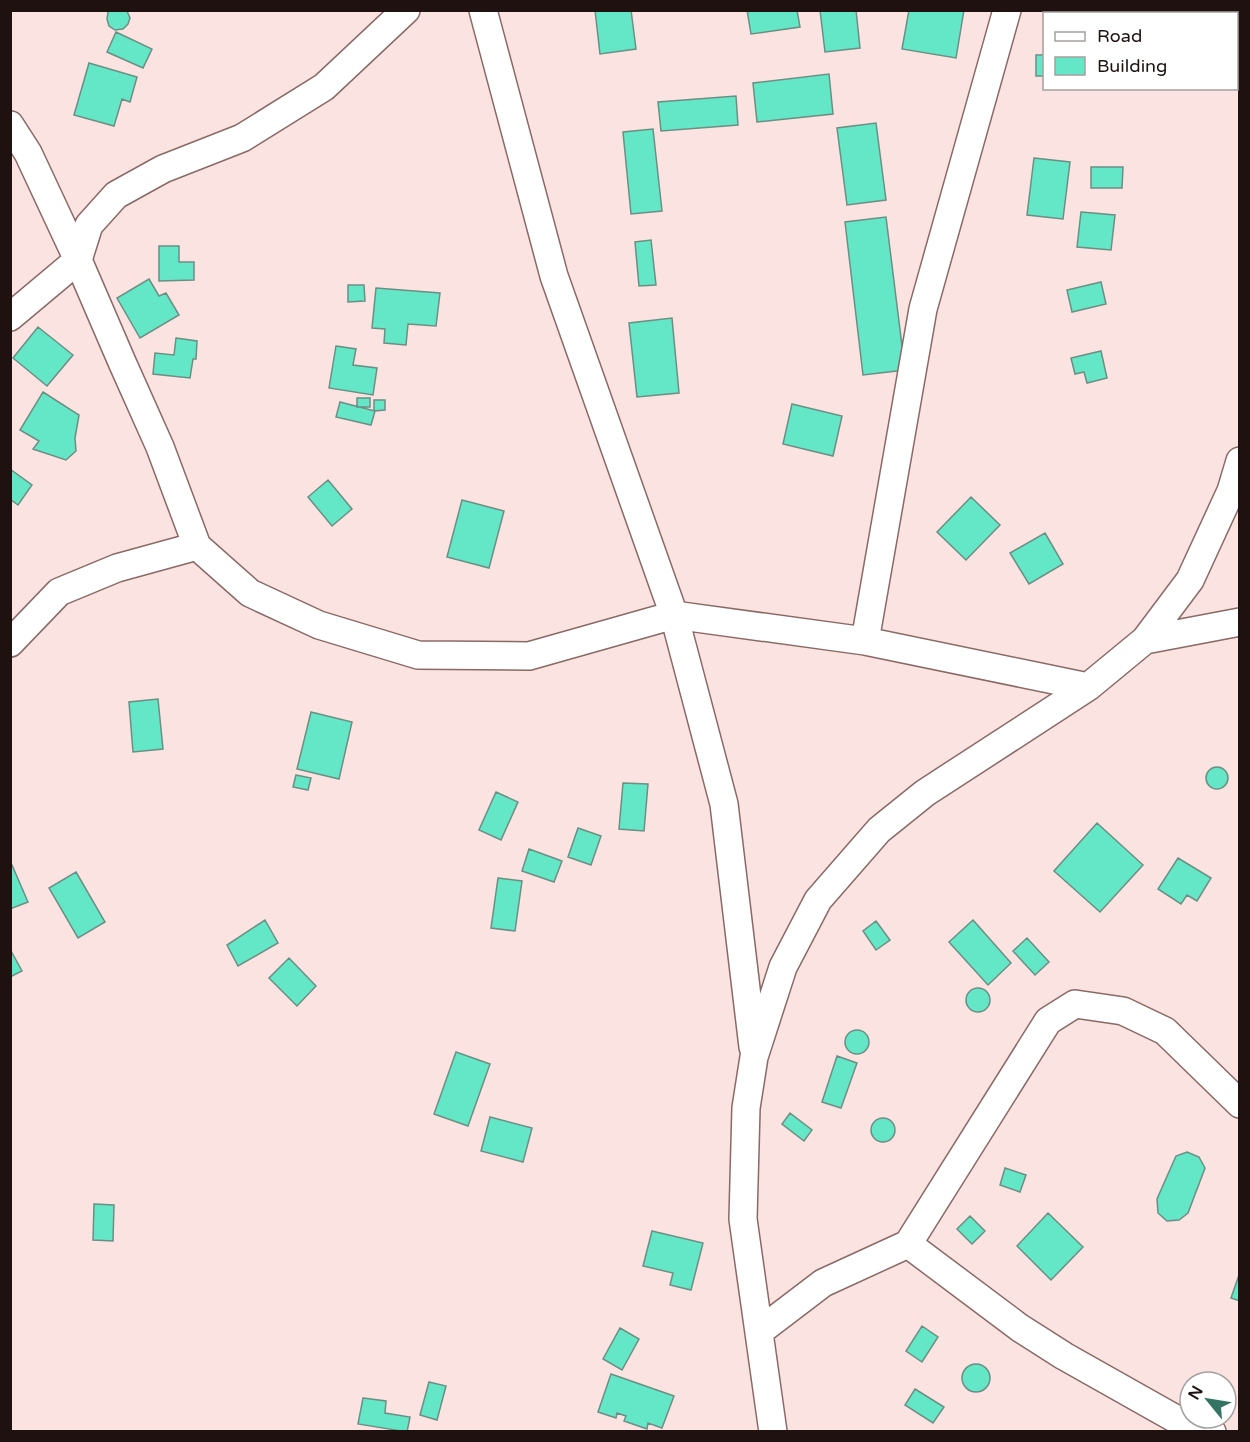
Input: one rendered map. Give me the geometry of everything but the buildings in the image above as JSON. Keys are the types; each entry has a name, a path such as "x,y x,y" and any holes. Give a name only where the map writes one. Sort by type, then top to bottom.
{"street":[{"path":"10,317 78,260 89,225 116,195 163,169 242,138 315,93 406,10"},
{"path":"483,10 554,276 674,615 724,804 754,1057"},
{"path":"865,641 923,309 1007,10"},
{"path":"10,125 28,153 78,260 160,447 196,546 250,592 319,625 418,655 529,656 674,615 865,641 1088,687"},
{"path":"773,1431 743,1219 746,1108 754,1057 783,967 818,900 879,830 925,793 1088,687 1145,640 1190,580 1231,491 1239,461"},
{"path":"10,643 59,592 117,568 196,546"},
{"path":"1145,640 1239,622"},
{"path":"760,1332 823,1283 908,1244 1047,1021 1075,1004 1123,1011 1165,1031 1239,1104"},
{"path":"908,1244 1020,1328 1064,1356 1174,1418 1212,1431"}]}
